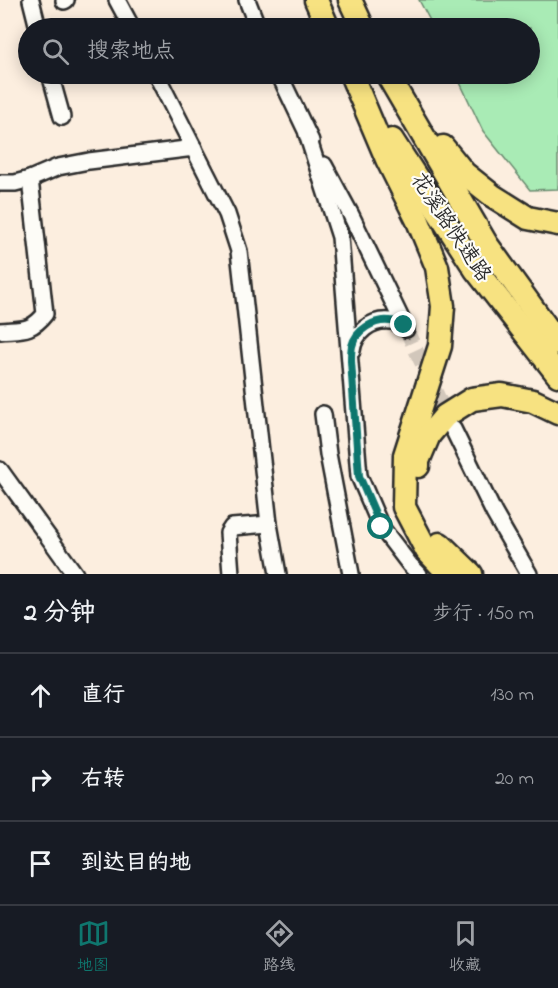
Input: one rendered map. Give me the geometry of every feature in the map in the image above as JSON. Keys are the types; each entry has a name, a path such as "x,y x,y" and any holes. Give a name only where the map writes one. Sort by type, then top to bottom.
{"highway":[{"path":"316,0 324,18"},
{"path":"350,0 358,18"},
{"path":"356,84 387,159 437,267 443,306 440,346 405,455 404,507 427,551 449,574"},
{"name":"花溪路快速路","path":"358,84 476,270 558,375"},
{"name":"花溪路快速路","path":"393,84 487,245 558,343"},
{"path":"400,97 464,174 528,218 558,224"},
{"path":"471,574 440,544 424,516 416,489 418,460 429,435 445,416 472,399 502,395 533,401 558,413"}],"street":[{"path":"31,0 36,18"},
{"path":"117,0 127,18"},
{"path":"247,0 254,18"},
{"path":"53,84 62,117"},
{"path":"161,84 227,214 239,250 269,524 278,574"},
{"path":"284,84 405,327 390,321 370,324 359,332 352,344 351,361"},
{"path":"307,134 340,237 359,476 381,527 419,574"},
{"path":"0,183 15,183 58,167 88,161 194,148"},
{"path":"0,331 31,328 45,314 30,179"},
{"path":"323,414 347,573"},
{"path":"453,429 494,513 529,574"},
{"path":"0,470 75,574"},
{"path":"231,574 228,533 232,527 269,524"}],"green space":[{"path":"419,0 558,0 558,189 530,190 483,131 461,84 540,84 540,18 429,18"}],"tunnel":[{"path":"406,329 450,423"}],"route":[{"path":"381,527 359,476 351,361 352,344 359,332 370,324 390,321 404,325"}]}
